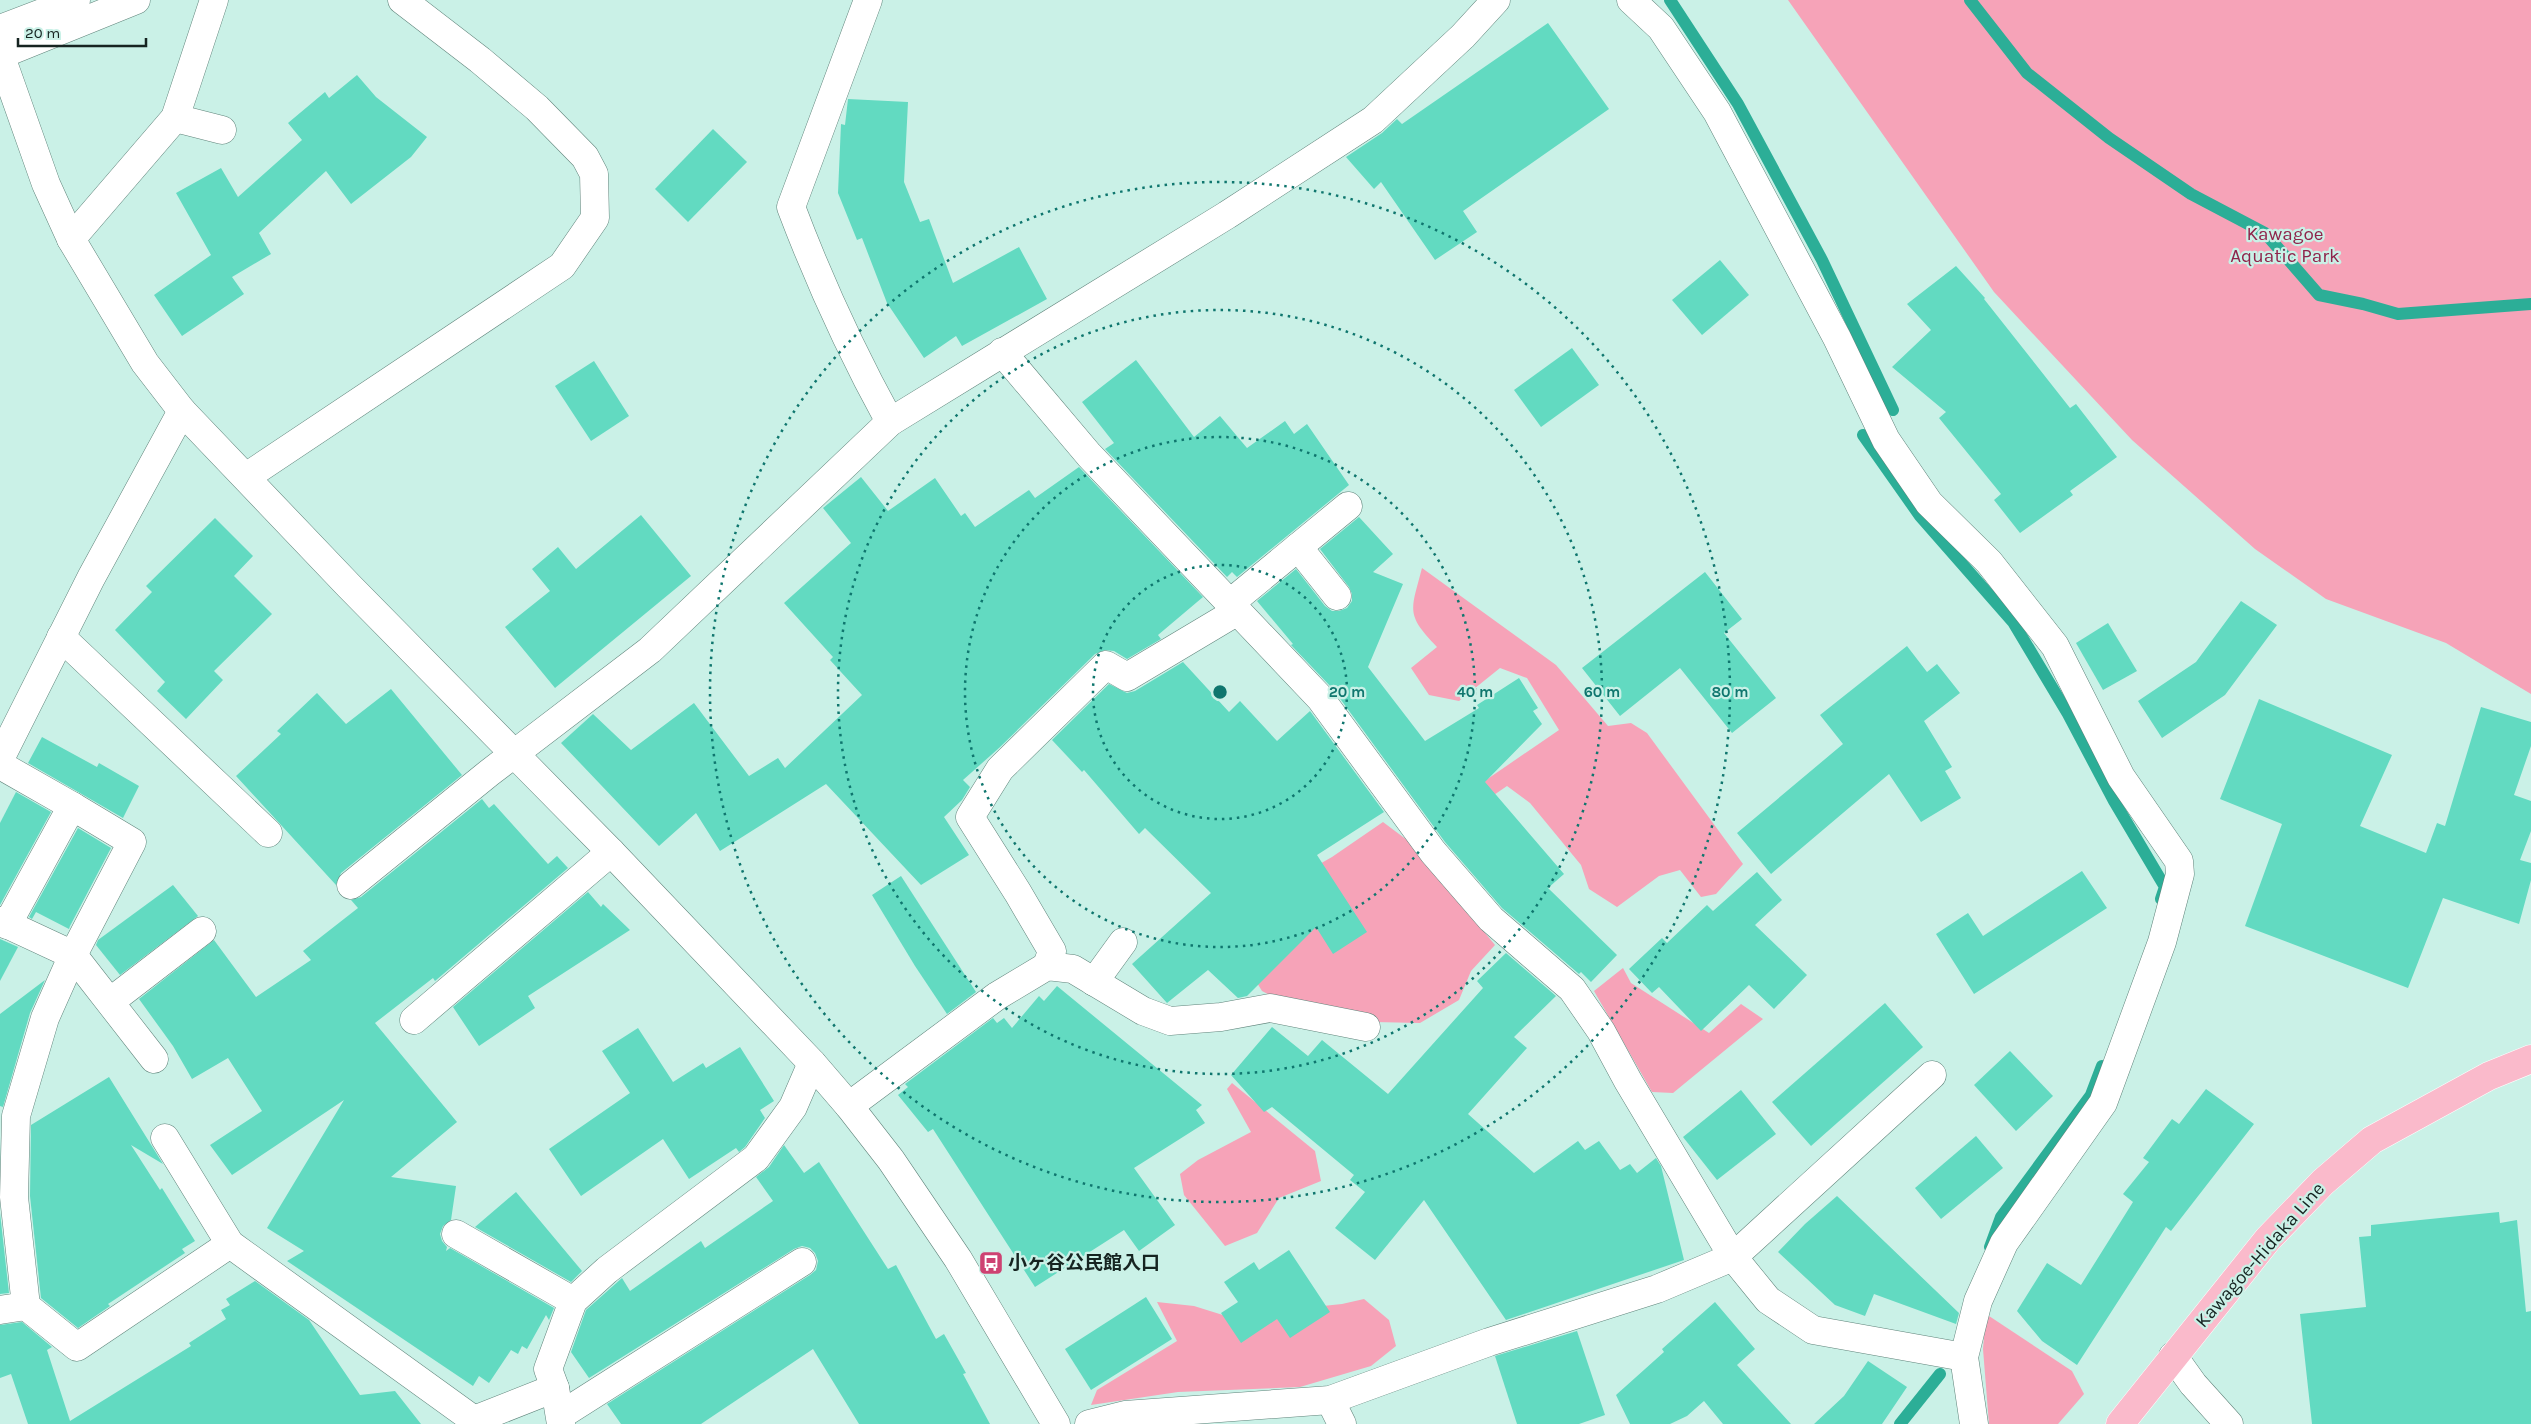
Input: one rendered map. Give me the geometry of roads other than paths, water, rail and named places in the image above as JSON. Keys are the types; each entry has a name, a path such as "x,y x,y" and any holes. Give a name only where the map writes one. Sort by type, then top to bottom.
{"main road":[{"name":"Kawagoe-Hidaka Line","path":"2120,1424 2268,1239 2323,1182 2372,1140 2488,1076 2531,1059"}],"street":[{"path":"0,29 76,0"},
{"path":"136,0 0,54 46,184 71,239 145,363 182,411 349,586 611,852 812,1063 849,1106 891,1160 958,1259 1056,1424"},
{"path":"71,239 175,118 214,0"},
{"path":"246,477 562,266 595,218 594,174 585,157 523,96 402,0"},
{"path":"868,0 791,207 817,275 865,376 890,422"},
{"path":"351,885 514,753 650,650 890,422 1227,215 1373,120 1463,36 1496,0"},
{"path":"1631,0 1661,28 1717,112 1837,338 1886,440 1929,503 1989,562 2055,646 2121,777 2179,861 2180,874 2162,942 2103,1103 2004,1242 1978,1301 1964,1358 1974,1424"},
{"path":"175,118 222,130"},
{"path":"1002,352 1089,455 1320,698 1432,852 1491,919 1572,989 1601,1031 1628,1081 1733,1257 1768,1300 1813,1330 1964,1358"},
{"path":"182,411 91,578 1,756 72,806 132,842 73,955 45,1018 16,1116 13,1308 77,1347 230,1244"},
{"path":"1047,966 1052,951 970,816 1000,769 1106,665 1127,677 1233,608 1298,547 1348,506"},
{"path":"1298,547 1337,596"},
{"path":"61,638 268,833"},
{"path":"72,806 4,923 73,955 154,1059"},
{"path":"414,1020 611,852"},
{"path":"111,1002 202,931"},
{"path":"1094,982 1123,942"},
{"path":"849,1106 998,996 1047,966 1073,969 1143,1011 1170,1021 1221,1017 1270,1008 1366,1027"},
{"path":"802,1262 561,1420 555,1388 548,1369 573,1301 607,1270 756,1158 793,1107 812,1063"},
{"path":"1089,1424 1125,1415 1330,1400 1490,1342 1657,1289 1733,1257 1932,1075"},
{"path":"165,1138 230,1244 473,1422 555,1388"},
{"path":"456,1234 573,1301"},
{"path":"2173,1356 2193,1384 2229,1424"},
{"path":"1330,1400 1342,1424"}],"waterway":[{"path":"1670,0 1738,104 1822,260 1893,410"},
{"path":"1970,0 2027,73 2109,138 2191,194 2265,233 2319,295 2363,304 2398,314 2531,304"},
{"path":"1863,435 1920,516 2013,622 2068,714 2114,801 2165,887 2161,899"},
{"path":"1990,1247 2001,1217 2091,1095 2102,1066"},
{"path":"1900,1424 1940,1374"}],"place":[{"name":"小ヶ谷公民館入口","path":"991,1263"}],"park label":[{"name":"Kawagoe Aquatic Park","path":"2285,245"}]}
